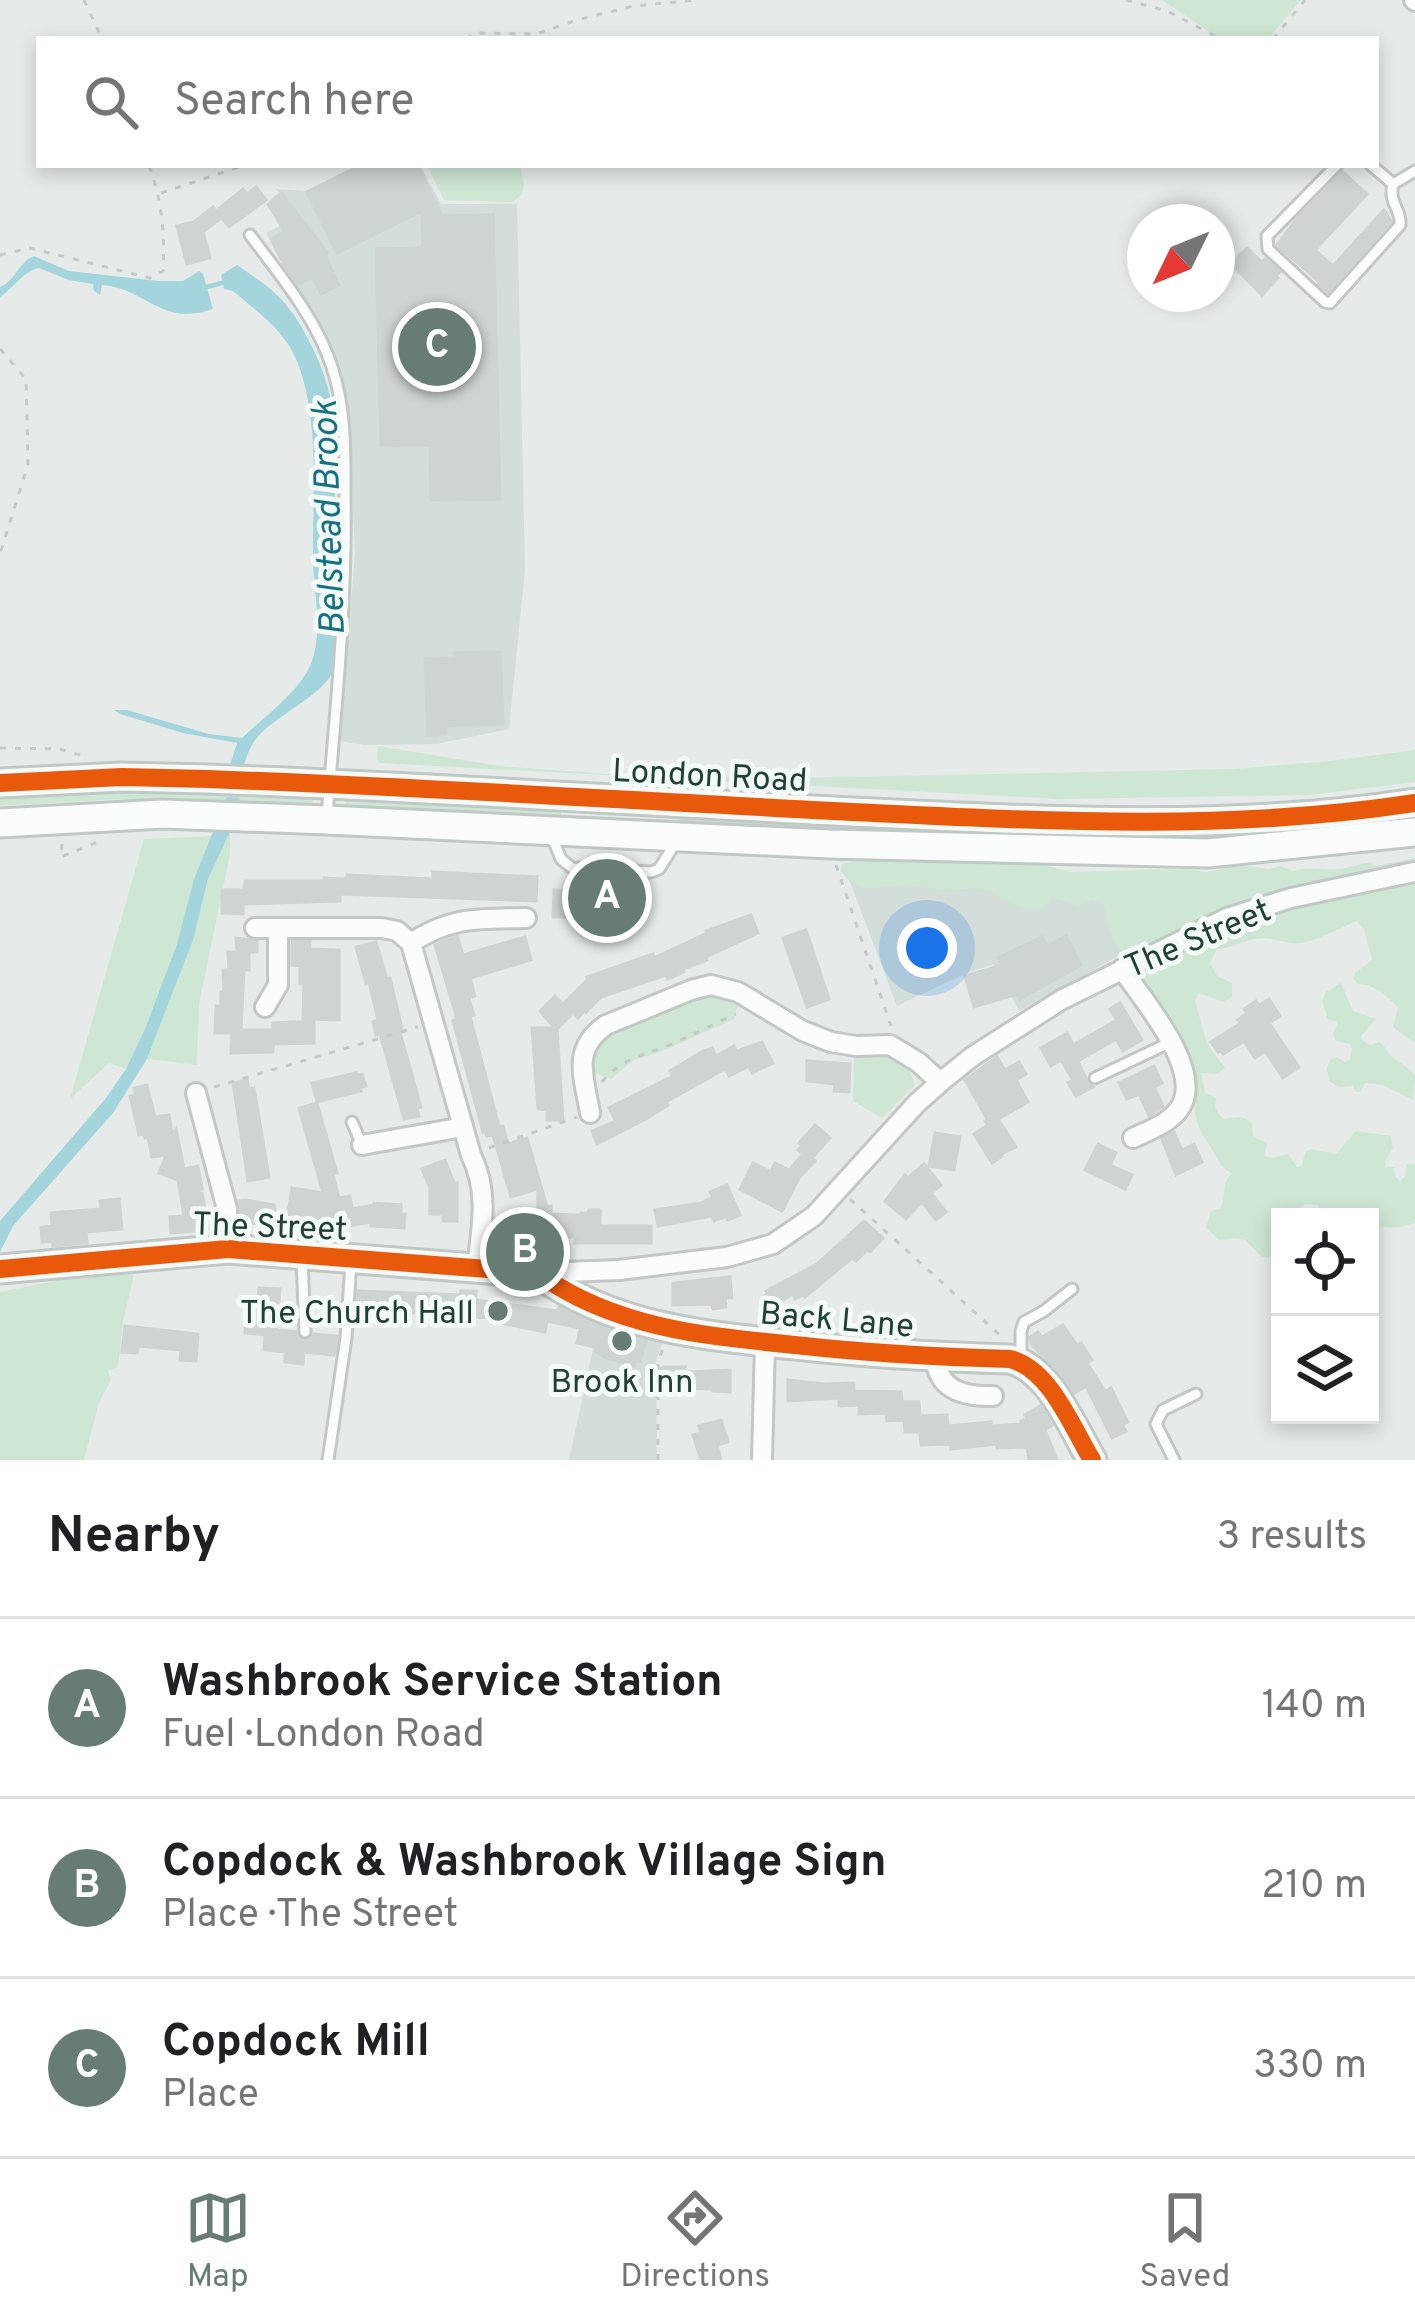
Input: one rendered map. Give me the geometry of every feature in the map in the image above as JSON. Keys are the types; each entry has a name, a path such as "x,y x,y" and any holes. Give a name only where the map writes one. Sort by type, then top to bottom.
{"street":[{"name":"London Road","path":"0,783 122,777 208,779 1088,821 1308,817 1415,802"},
{"name":"London Road","path":"0,823 163,814 829,844 1208,853 1415,832"},
{"name":"The Street","path":"0,1269 228,1249 538,1273 619,1270 760,1250 801,1226 940,1082 1023,1023 1228,918 1291,898 1414,872"},
{"path":"411,943 460,920 526,918"},
{"path":"255,928 382,928 411,943 433,1023 434,1052 481,1175 477,1266"},
{"path":"265,1007 285,986 278,928"},
{"path":"1122,969 1171,1042 1184,1071 1183,1102 1167,1120 1133,1138"},
{"path":"590,1113 598,1085 583,1051 595,1033 711,985 747,998 831,1042 890,1045 940,1082"},
{"path":"196,1093 227,1209 228,1249"},
{"path":"362,1145 463,1126"},
{"path":"613,1311 619,1270"},
{"name":"Back Lane","path":"538,1273 567,1293 613,1311 704,1336 1022,1362"},
{"path":"763,1460 766,1342"},
{"path":"935,1357 940,1378 951,1389 971,1396 993,1396"},
{"path":"1022,1362 1049,1390 1092,1460"}],"lane":[{"path":"1334,168 1266,243 1330,303 1400,225 1390,195 1393,184 1415,171"},
{"path":"1374,168 1393,184"},
{"path":"250,235 289,288 324,349 343,407 346,540 327,820"},
{"path":"1095,1078 1171,1042"},
{"path":"352,1123 362,1145"},
{"path":"301,1253 305,1332"},
{"path":"328,1460 352,1257"},
{"path":"1022,1362 1024,1322 1072,1289"},
{"path":"288,1304 304,1306"},
{"path":"1174,1460 1156,1424 1167,1407 1196,1394"}],"path":[{"path":"84,0 101,36"},
{"path":"471,36 536,34 634,6 696,0"},
{"path":"1126,0 1167,11 1214,36"},
{"path":"1275,36 1305,0"},
{"path":"0,255 30,248 150,278 163,272 165,236 150,168"},
{"path":"159,194 236,168"},
{"path":"0,349 26,379 28,464 0,554"},
{"path":"829,844 894,1033 890,1045"},
{"path":"598,1085 628,1058 736,1014 747,998"},
{"path":"196,1093 433,1023"},
{"path":"471,1155 590,1113"},
{"path":"839,1190 1016,1350 1022,1362"},
{"path":"658,1460 658,1361 669,1329"}],"shaded area":[{"path":"353,168 422,168 441,204 517,204 525,569 509,729 436,744 340,741 355,553 348,407 329,355 266,233 283,224 281,193 275,189 309,191"},
{"path":"845,869 1087,886 1149,939 1019,1011 994,964 897,1006"},
{"path":"601,1312 664,1336 656,1362 657,1460 569,1460"}],"green space":[{"path":"1162,0 1301,0 1271,36 1216,36"},
{"path":"428,168 521,168 522,195 512,202 444,200"},
{"path":"378,746 499,766 622,775 790,778 1234,769 1415,750 1415,782 1310,795 1059,799 379,763"},
{"path":"125,786 315,793 312,804 121,799 0,806 0,793"},
{"path":"347,794 561,805 561,817 345,807"},
{"path":"1415,811 1415,823 1256,840 1009,841 677,823 678,812"},
{"path":"230,832 230,854 199,1004 197,1065 147,1059 193,940 208,879"},
{"path":"213,836 194,879 177,944 126,1069 109,1063 70,1099 144,839"},
{"path":"974,857 1070,872 1207,872 1238,865 1293,871 1338,869 1415,858 1415,1043 1393,1027 1398,1008 1354,979 1372,960 1364,929 1357,921 1308,941 1260,938 1217,949 1210,963 1217,976 1232,983 1232,997 1223,1002 1199,993 1195,1000 1207,1044 1225,1068 1217,1074 1201,1073 1205,1092 1216,1098 1219,1115 1248,1120 1253,1136 1267,1144 1264,1156 1288,1154 1297,1167 1310,1149 1336,1154 1356,1131 1391,1136 1393,1148 1385,1167 1394,1167 1400,1181 1406,1164 1415,1164 1415,1223 1381,1226 1379,1208 1305,1204 1271,1208 1271,1257 1262,1257 1245,1240 1219,1240 1206,1228 1211,1211 1220,1209 1232,1173 1200,1131 1195,1110 1111,933 1106,906 1092,900 1079,906 1053,898 1033,910 977,889 869,888 855,884 841,871 842,864 864,858"},
{"path":"1341,983 1353,1011 1376,1019 1362,1040 1370,1045 1379,1042 1415,1076 1413,1100 1383,1085 1365,1083 1356,1092 1353,1086 1339,1087 1329,1081 1331,1059 1350,1060 1352,1048 1336,1041 1333,1034 1338,1022 1328,1019 1322,1001 1326,992"},
{"path":"701,994 739,1001 734,1019 634,1060 611,1079 592,1072 590,1054 600,1036"},
{"path":"878,1054 902,1063 915,1085 882,1118 853,1101 854,1057"},
{"path":"136,1265 118,1367 108,1371 111,1380 99,1402 84,1460 0,1460 0,1292"}],"water":[{"path":"34,256 69,271 158,281 183,281 199,271 213,309 180,313 102,285 100,295 93,284 39,268 0,297 0,287"},
{"path":"237,265 270,289 294,315 327,385 335,440 332,580 336,652 327,681 252,745 237,788 223,787 237,743 183,733 114,710 242,738 293,690 307,672 316,646 313,459 304,382 284,339 233,291 224,289 221,275"},
{"path":"227,797 240,798 230,832 208,879 193,940 147,1059 113,1113 13,1226 0,1252 0,1221 126,1069 177,944 194,879"}],"building":[{"path":"355,168 418,168 442,216 493,215 500,499 431,500 430,445 381,446 376,249 423,248 422,211 337,253 307,192"},
{"path":"1343,172 1367,194 1315,250 1333,266 1384,210 1391,221 1328,292 1277,245"},
{"path":"256,187 266,200 229,227 216,211 243,189 247,194"},
{"path":"281,193 327,252 339,285 321,294 313,277 298,284 283,263 271,239 285,232 268,204"},
{"path":"213,207 221,218 203,232 210,258 187,264 177,226 194,222"},
{"path":"1247,248 1280,272 1278,278 1262,295 1235,268 1235,260"},
{"path":"500,652 503,724 446,726 446,734 428,735 425,659"},
{"path":"433,872 537,877 536,901 340,894 340,901 243,904 243,914 222,913 222,890 244,890 245,881 324,881 347,879 347,875 433,879"},
{"path":"595,881 624,882 622,910 579,908 578,917 553,917 554,890 591,891"},
{"path":"751,915 758,933 668,979 666,975 601,997 557,1029 563,1120 547,1120 547,1110 538,1109 532,1028 555,1028 540,1011 555,996 563,1004 587,977 653,954 654,958 706,931"},
{"path":"806,930 829,999 807,1007 783,938"},
{"path":"457,936 463,955 525,937 531,960 470,978 475,996 469,998 474,1015 470,1016 499,1127 503,1126 508,1144 527,1138 551,1214 600,1210 600,1226 651,1226 651,1243 575,1243 575,1237 537,1235 538,1189 511,1197 493,1135 483,1132 435,945"},
{"path":"1066,936 1081,965 1020,999 1017,994 974,1007 965,976 1002,965 998,958 1042,937 1047,946"},
{"path":"236,938 257,941 257,952 249,952 249,970 244,970 241,1030 273,1030 273,1023 314,1021 314,1043 273,1044 273,1052 231,1053 232,1033 215,1033 216,1006 221,1006 224,992 223,970 229,970 228,952 237,952"},
{"path":"292,941 310,941 309,949 339,950 339,1020 303,1019 304,983 300,983 300,966 292,965"},
{"path":"376,942 390,978 421,1107 417,1108 419,1116 404,1119 380,1034 376,1035 373,1022 378,1020 356,947"},
{"path":"1269,999 1280,1016 1269,1023 1299,1067 1283,1078 1265,1051 1255,1058 1244,1041 1223,1054 1211,1042 1241,1023 1238,1020 1247,1013 1244,1009"},
{"path":"1120,1003 1142,1040 1123,1051 1116,1039 1078,1061 1093,1087 1076,1096 1061,1060 1051,1066 1041,1048 1067,1033 1073,1045 1117,1020 1110,1009"},
{"path":"762,1042 773,1063 752,1073 749,1066 729,1076 725,1069 597,1144 592,1131 616,1121 609,1108 673,1076 670,1071 703,1051 712,1048 716,1056 734,1046 737,1051"},
{"path":"997,1057 1005,1070 1019,1062 1026,1074 1016,1080 1028,1102 998,1119 1016,1147 992,1163 974,1134 988,1125 987,1119 965,1080"},
{"path":"807,1061 850,1064 849,1092 834,1091 835,1084 807,1081"},
{"path":"1154,1066 1162,1083 1154,1087 1163,1106 1149,1116 1139,1094 1127,1099 1119,1083"},
{"path":"362,1074 366,1086 361,1091 317,1102 312,1083"},
{"path":"247,1080 249,1089 254,1088 269,1177 248,1181 233,1083"},
{"path":"147,1085 155,1117 169,1115 172,1133 176,1129 184,1169 198,1166 202,1189 191,1191 202,1193 209,1230 171,1233 170,1217 184,1216 178,1180 159,1173 166,1155 152,1157 148,1137 139,1135 130,1096 136,1095 134,1088"},
{"path":"317,1103 337,1173 333,1174 339,1198 350,1196 352,1209 374,1203 401,1205 404,1228 371,1226 371,1222 325,1230 286,1226 292,1188 323,1193 299,1108"},
{"path":"815,1125 830,1138 812,1158 815,1161 799,1178 782,1211 740,1189 753,1163 771,1172 775,1163 789,1170 803,1154 799,1143"},
{"path":"1174,1132 1182,1150 1194,1144 1202,1162 1176,1175 1162,1139"},
{"path":"935,1133 960,1137 954,1170 929,1166"},
{"path":"1098,1144 1116,1153 1110,1165 1132,1175 1125,1189 1085,1170"},
{"path":"445,1160 457,1183 457,1221 430,1214 430,1188 422,1169"},
{"path":"924,1164 941,1185 931,1193 946,1212 936,1220 922,1202 906,1219 885,1201 905,1175 908,1178"},
{"path":"727,1185 740,1215 658,1226 655,1210 701,1203 713,1197 710,1192"},
{"path":"119,1199 122,1229 86,1232 87,1243 53,1246 53,1241 42,1242 41,1227 52,1226 51,1213 101,1209 100,1201"},
{"path":"239,1201 274,1205 278,1227 241,1221"},
{"path":"864,1221 883,1238 870,1252 856,1261 852,1258 805,1297 795,1299 793,1294 771,1307 766,1291 817,1264"},
{"path":"730,1277 732,1298 725,1298 726,1307 673,1305 673,1283"},
{"path":"259,1288 280,1289 277,1330 296,1332 304,1341 314,1334 337,1336 334,1355 304,1352 303,1364 285,1362 285,1352 264,1350 265,1335 245,1333 246,1313 257,1314"},
{"path":"358,1291 461,1295 461,1291 476,1291 476,1300 558,1311 559,1307 646,1341 634,1366 577,1343 580,1328 547,1321 545,1332 496,1322 497,1318 379,1311 379,1316 357,1315"},
{"path":"1063,1325 1092,1360 1087,1363 1105,1391 1111,1388 1128,1422 1122,1424 1126,1431 1112,1438 1086,1386 1075,1393 1031,1344 1030,1337 1038,1332 1042,1337"},
{"path":"125,1326 198,1334 196,1361 180,1360 181,1350 138,1346 137,1353 122,1352"},
{"path":"664,1367 685,1367 685,1372 730,1370 730,1392 665,1388 661,1385"},
{"path":"788,1380 854,1383 854,1391 901,1392 902,1402 919,1402 920,1416 947,1415 948,1426 1022,1424 1028,1419 1025,1415 1040,1406 1052,1425 1045,1430 1057,1460 1029,1460 1027,1447 921,1445 920,1432 905,1432 904,1420 887,1421 886,1413 859,1414 859,1405 839,1406 839,1398 788,1401"},
{"path":"721,1420 728,1442 717,1445 721,1460 701,1460 693,1435 701,1433 699,1426"}],"waterway":[{"name":"Belstead Brook","path":"203,288 226,282"},
{"name":"Belstead Brook","path":"332,576 333,625"}],"cycle path":[{"path":"0,783 122,777 208,779 1134,822 1275,818 1415,803"},
{"path":"0,1269 228,1249 538,1273 597,1306 694,1333 849,1350 1010,1359 1037,1374 1048,1387 1092,1460"}],"place":[{"name":"Copdock Mill","path":"437,347"},
{"name":"Washbrook Service Station","path":"607,898"},
{"name":"Copdock & Washbrook Village Sign","path":"525,1252"},
{"name":"The Church Hall","path":"498,1311"},
{"name":"Brook Inn","path":"622,1341"}]}
